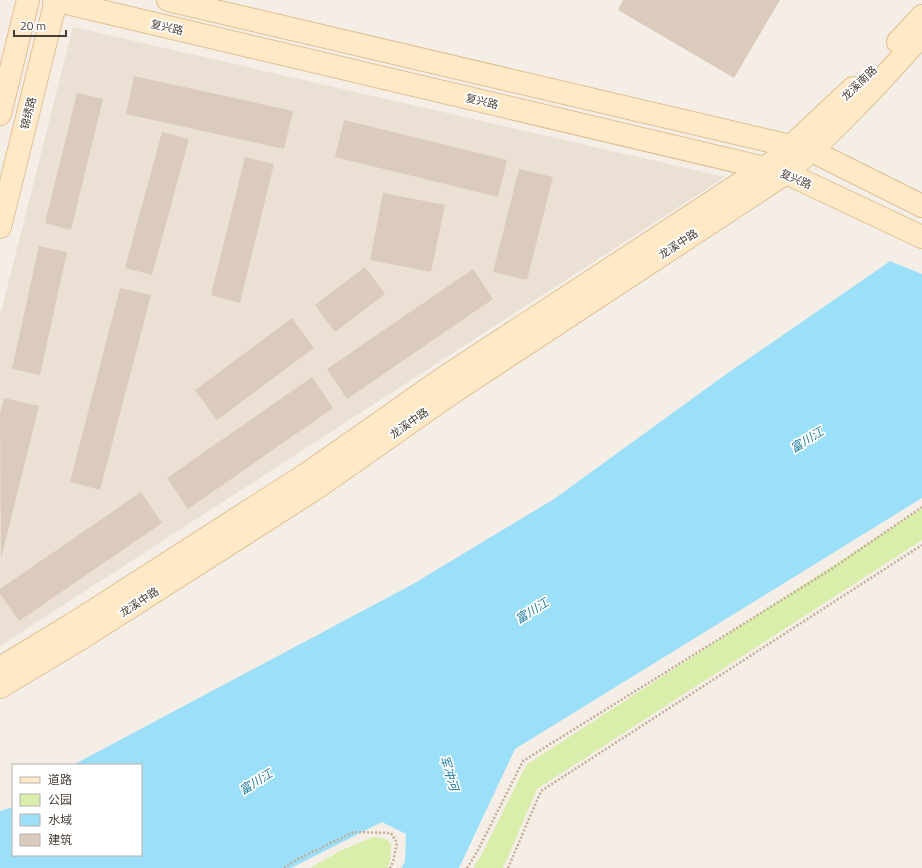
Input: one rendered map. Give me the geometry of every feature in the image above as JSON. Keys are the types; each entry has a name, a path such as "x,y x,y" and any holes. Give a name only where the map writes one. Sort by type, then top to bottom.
{"main road":[{"path":"0,114 28,0"},
{"name":"复兴路","path":"55,0 786,173 922,237"},
{"name":"锦绣路","path":"0,227 55,0"},
{"path":"168,0 802,149 921,206"},
{"name":"龙溪南路","path":"802,149 922,16"},
{"name":"龙溪南路","path":"802,149 874,87 922,35"},
{"name":"龙溪中路","path":"0,668 83,618 308,473 442,379 763,168 802,149"},
{"name":"龙溪中路","path":"0,687 85,636 318,487 452,393 786,173 802,149"}],"path":[{"path":"467,868 477,852 522,761 830,570 922,507"},
{"path":"508,868 540,791 922,545"},
{"path":"284,868 296,860 354,832 391,833 396,842 393,862 390,868"}],"shaded area":[{"path":"73,27 725,177 0,646 0,316"}],"green space":[{"path":"922,508 922,540 537,789 503,868 473,868 481,856 526,765"},
{"path":"373,837 386,839 391,844 390,863 387,868 310,868 340,851"}],"water":[{"path":"922,236 922,498 515,749 459,868 401,868 405,862 406,834 382,822 291,868 0,868 0,811 12,806 12,856 142,856 142,764 75,764 413,584 554,499 725,375 886,264"}],"pier":[{"path":"921,234 922,274 887,260"}],"building":[{"path":"623,0 780,0 734,78 618,10"},
{"path":"134,76 293,111 284,149 126,114"},
{"path":"77,93 103,99 71,230 45,223"},
{"path":"344,120 507,160 498,197 335,157"},
{"path":"162,132 189,139 152,275 125,268"},
{"path":"245,157 274,164 240,303 211,295"},
{"path":"519,169 553,177 527,280 493,272"},
{"path":"383,193 445,205 431,272 370,260"},
{"path":"39,246 67,252 40,375 12,369"},
{"path":"365,267 385,294 335,332 315,305"},
{"path":"473,269 493,299 347,399 327,369"},
{"path":"120,288 151,295 100,490 70,482"},
{"path":"292,318 314,348 217,420 195,390"},
{"path":"312,377 333,408 188,509 167,478"},
{"path":"4,398 39,406 1,559 0,414"},
{"path":"141,492 162,523 19,621 0,594 0,589"}],"water label":[{"name":"富川江","path":"807,440"},
{"name":"富川江","path":"532,611"},
{"name":"军冲河","path":"449,773"},
{"name":"富川江","path":"256,782"}]}
